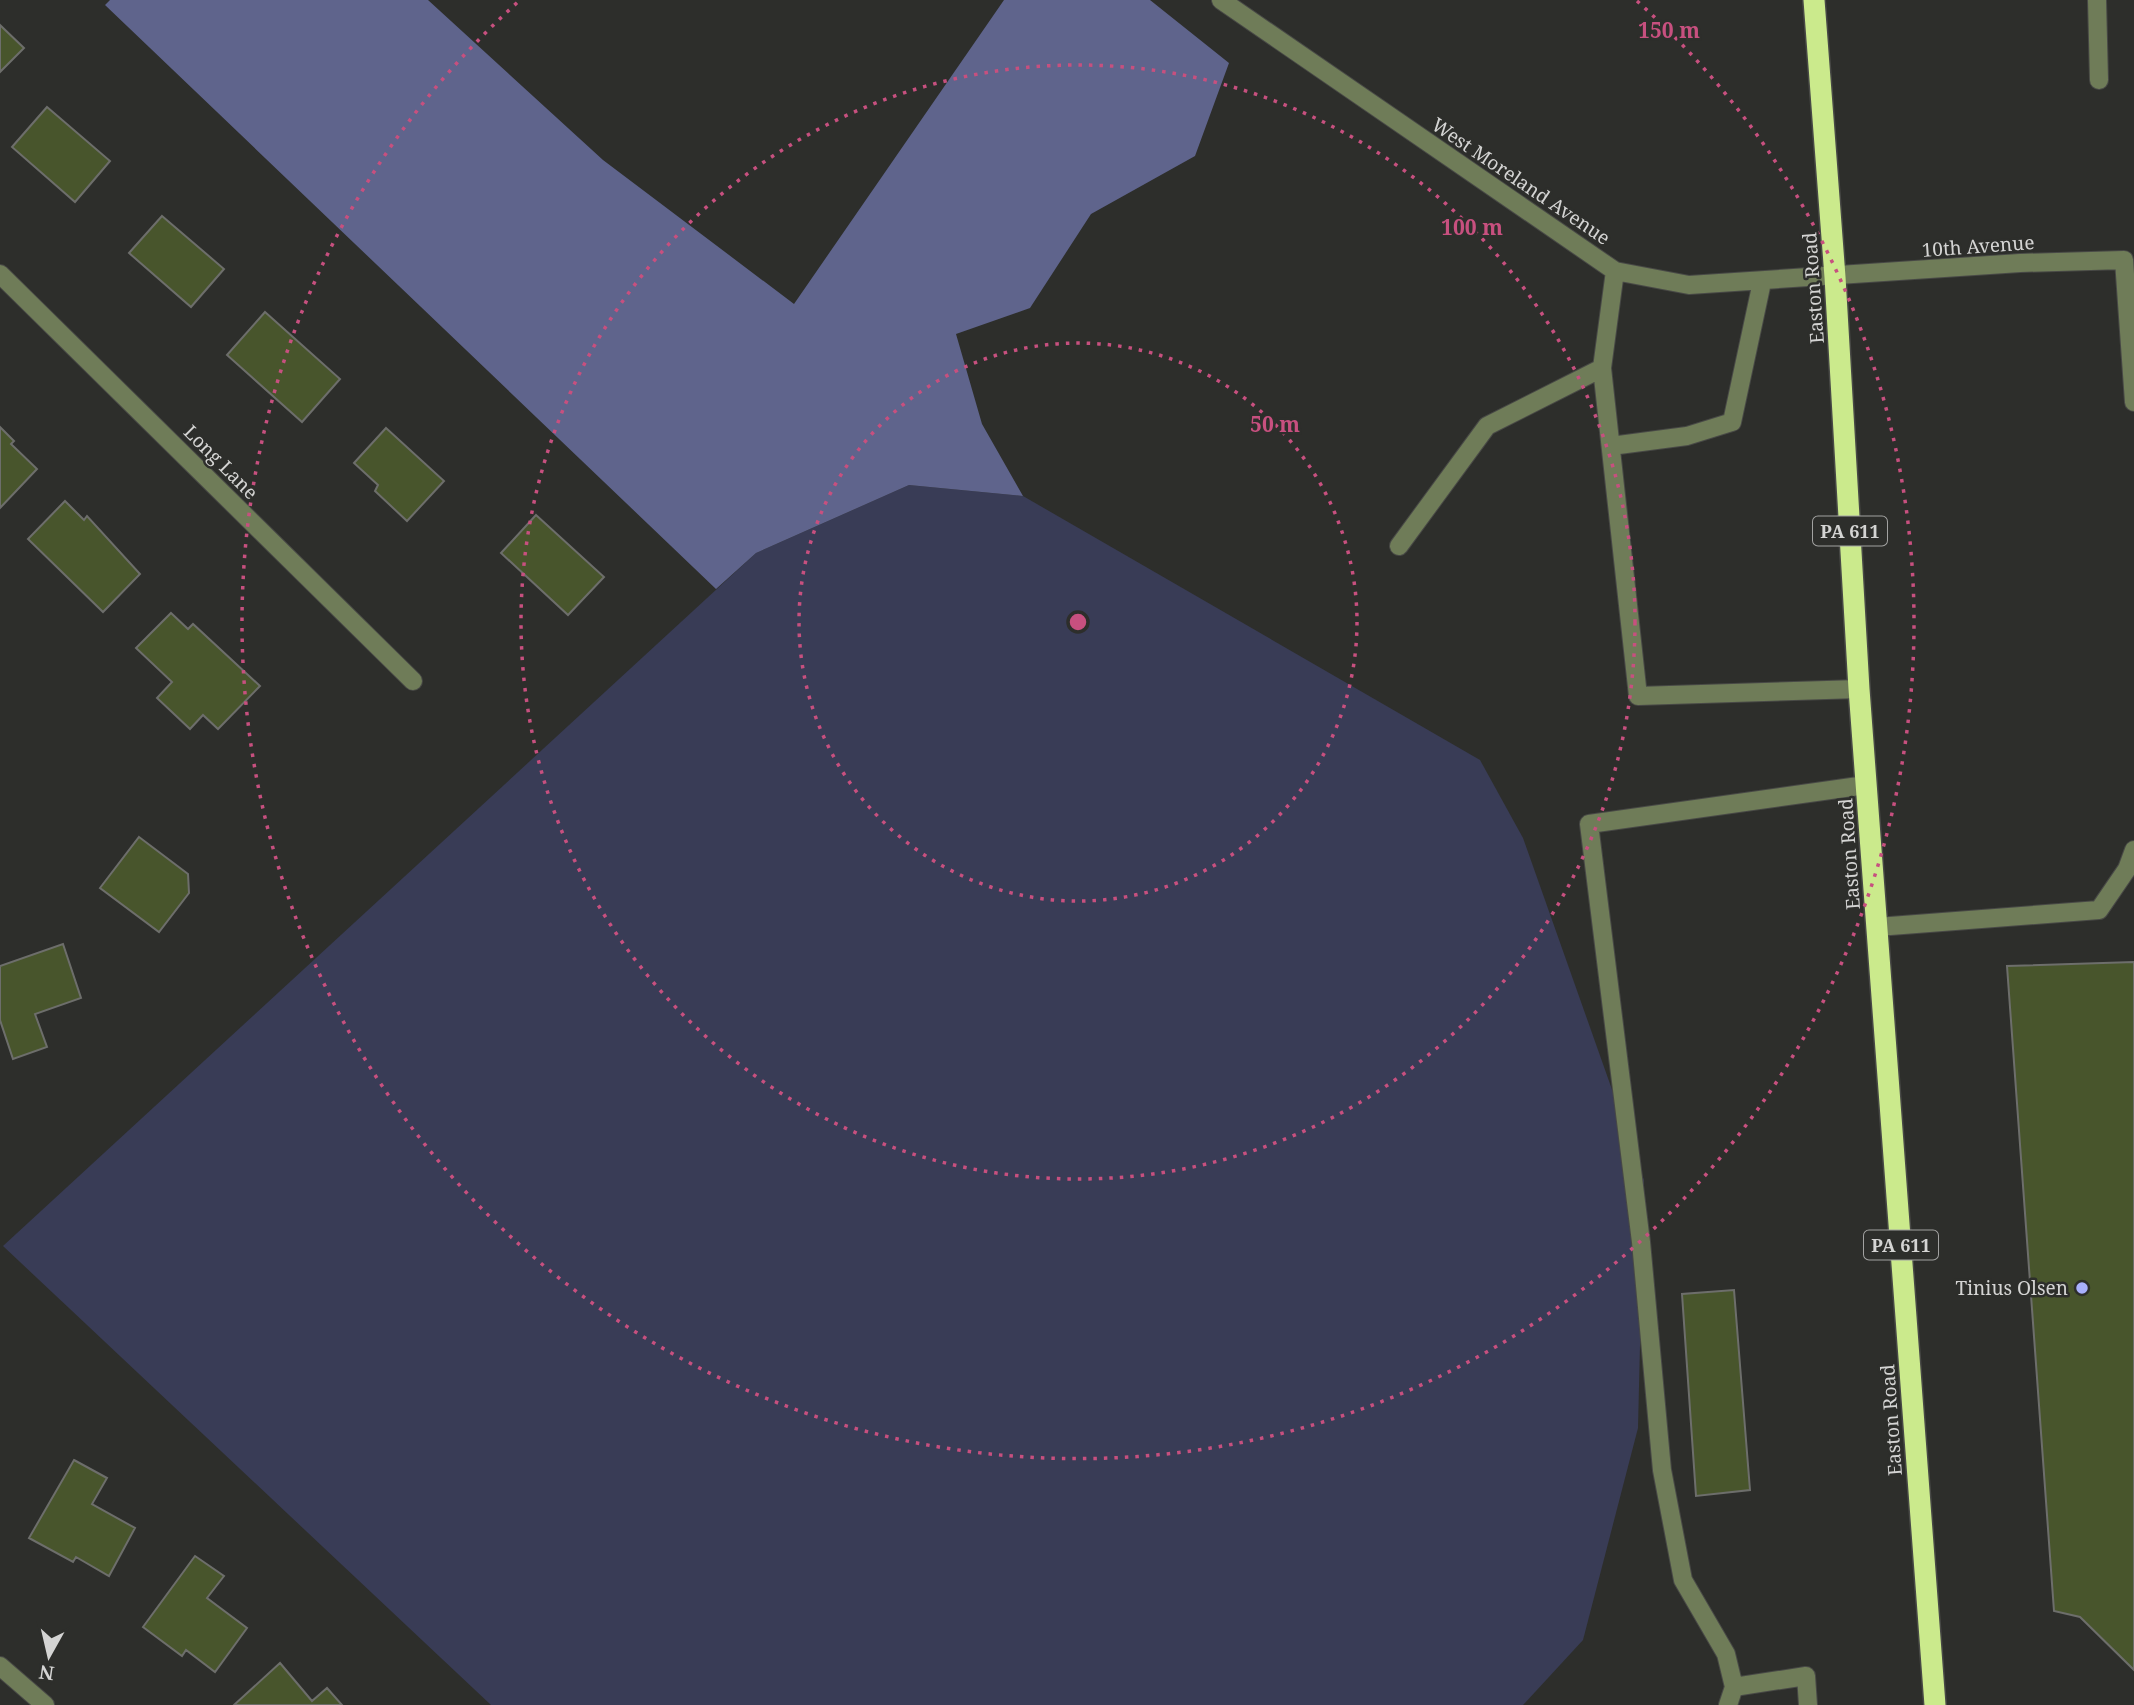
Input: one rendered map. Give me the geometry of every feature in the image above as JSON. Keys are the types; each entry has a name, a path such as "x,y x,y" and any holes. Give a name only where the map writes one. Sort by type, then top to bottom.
{"highway":[{"name":"Easton Road","path":"1814,0 1835,277 1859,689 1936,1705"}],"street":[{"name":"West Moreland Avenue","path":"1221,0 1615,271 1689,285 1835,277"},
{"path":"2097,0 2099,80"},
{"name":"10th Avenue","path":"1835,277 2020,263 2124,260 2134,402"},
{"path":"1615,271 1602,368 1639,696 1859,689"},
{"name":"Long Lane","path":"0,274 413,681"},
{"path":"1611,446 1686,436 1732,422 1762,282"},
{"path":"1399,547 1487,426 1602,368"},
{"path":"1728,1705 1734,1687 1726,1654 1684,1580 1662,1470 1643,1253 1589,824 1866,785"},
{"path":"1877,927 2099,910 2130,869 2134,850"},
{"path":"0,1666 45,1705"},
{"path":"1734,1687 1806,1676 1808,1705"}],"shaded area":[{"path":"110,0 428,0 603,160 794,304 1004,0 1150,0 1229,63 1195,156 1091,214 1030,308 956,334 982,424 1023,496 909,485 756,553 716,589 105,5"},
{"path":"909,485 1023,496 1480,760 1523,838 1644,1180 1638,1428 1583,1640 1523,1705 491,1705 3,1246 756,553"}],"building":[{"path":"0,25 24,48 0,72"},
{"path":"47,107 110,161 75,202 12,147"},
{"path":"162,216 224,269 191,307 129,253"},
{"path":"265,312 340,379 302,422 227,355"},
{"path":"0,427 14,441 11,444 37,469 0,508"},
{"path":"386,428 444,481 407,521 375,491 378,485 354,463"},
{"path":"65,501 84,520 87,516 140,574 103,612 28,539"},
{"path":"536,515 604,577 568,615 501,553"},
{"path":"171,613 188,629 193,624 260,686 218,729 203,715 190,729 157,698 172,682 136,648"},
{"path":"139,837 188,874 189,893 159,932 100,888"},
{"path":"63,944 81,998 35,1014 47,1047 13,1059 0,1020 0,966"},
{"name":"Tinius Olsen","path":"2134,962 2134,1670 2080,1617 2054,1611 2007,966"},
{"path":"1734,1290 1750,1490 1696,1496 1682,1294"},
{"path":"74,1460 107,1478 92,1504 135,1528 109,1576 76,1557 73,1562 29,1538"},
{"path":"195,1556 224,1576 207,1598 247,1628 215,1672 186,1650 182,1656 143,1627"},
{"path":"280,1663 312,1701 327,1688 342,1705 234,1705"}],"place":[{"name":"Tinius Olsen","path":"2082,1288"}]}
